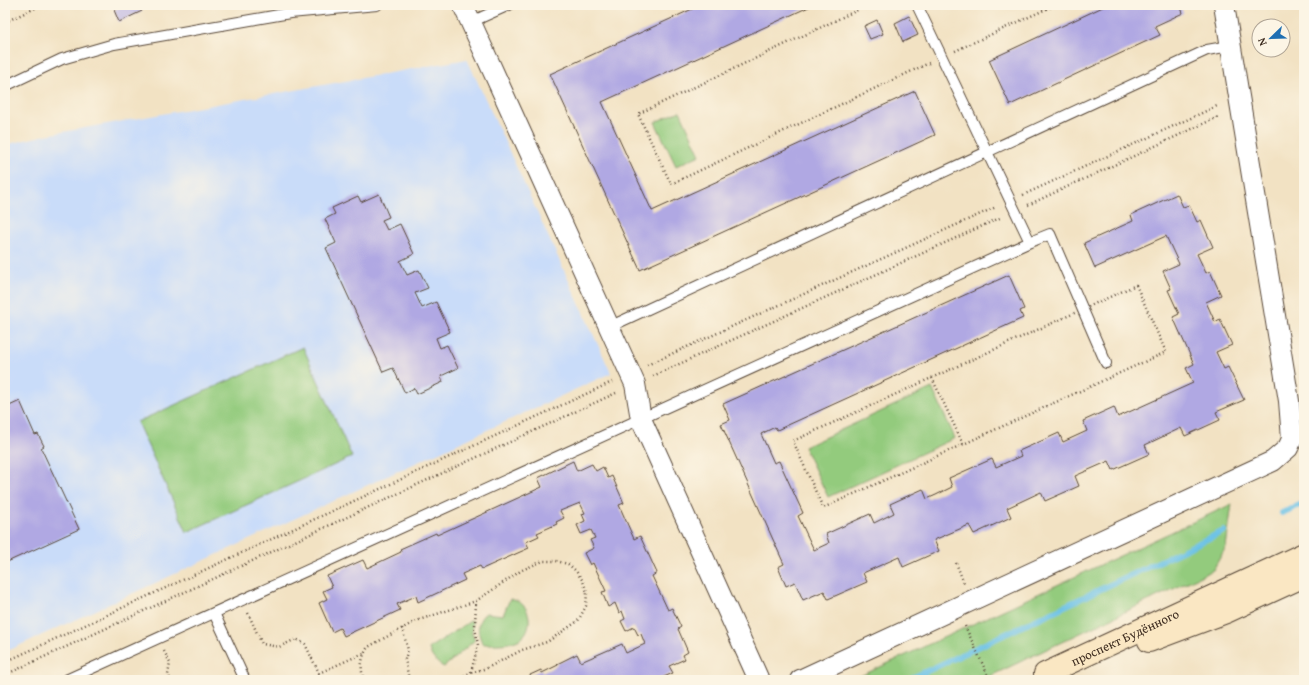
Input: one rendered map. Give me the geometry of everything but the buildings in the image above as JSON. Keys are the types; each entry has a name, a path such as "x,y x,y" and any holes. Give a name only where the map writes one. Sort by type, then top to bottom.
{"main road":[{"name":"проспект Будённого","path":"1304,554 1045,674 1082,665 1226,612 1304,576"}],"street":[{"path":"800,680 1273,461 1288,448 1292,439 1289,401 1224,5"},
{"path":"467,14 633,378 641,418 759,680"}],"lane":[{"path":"5,86 62,59 114,44 288,9 377,5"},
{"path":"467,14 509,5"},
{"path":"917,5 1030,242"},
{"path":"609,327 1207,50 1230,46"},
{"path":"66,680 641,418 1050,234 1106,363"},
{"path":"214,613 245,680"}],"path":[{"path":"5,22 42,5"},
{"path":"868,5 638,114 671,184 1055,5"},
{"path":"5,675 1010,201 1217,106"},
{"path":"5,662 633,378 1015,211 1218,117"},
{"path":"1136,285 1166,352 823,508 793,441 1082,310 1136,285"},
{"path":"932,378 963,444"},
{"path":"364,680 362,664 364,653 368,647 402,628 416,621 476,601 522,570 543,561 556,561 568,564 576,571 583,581 587,592 586,606 578,621 547,642 522,650 487,668 470,672 456,680"},
{"path":"242,600 262,644 279,647 296,639 305,644 319,673 364,653"},
{"path":"470,672 478,645 474,627 476,601"},
{"path":"956,607 990,680"},
{"path":"402,628 408,650 405,659 409,680"},
{"path":"158,638 170,663 168,675 171,680"}],"shaded area":[{"path":"467,59 611,373 5,652 5,145 46,135"}],"green space":[{"path":"680,111 700,155 676,166 655,122"},
{"path":"303,347 352,457 187,532 137,422"},
{"path":"932,388 955,438 828,497 804,447"},
{"path":"1232,504 1226,547 1213,570 982,680 852,680"},
{"path":"510,599 518,601 526,608 529,623 526,633 518,640 510,643 483,644 478,627 480,619 486,613 503,615"},
{"path":"472,620 472,634 475,640 444,667 439,664 432,657 429,648"}],"waterway":[{"path":"1282,513 1304,503"},
{"path":"908,680 1224,531"}]}
